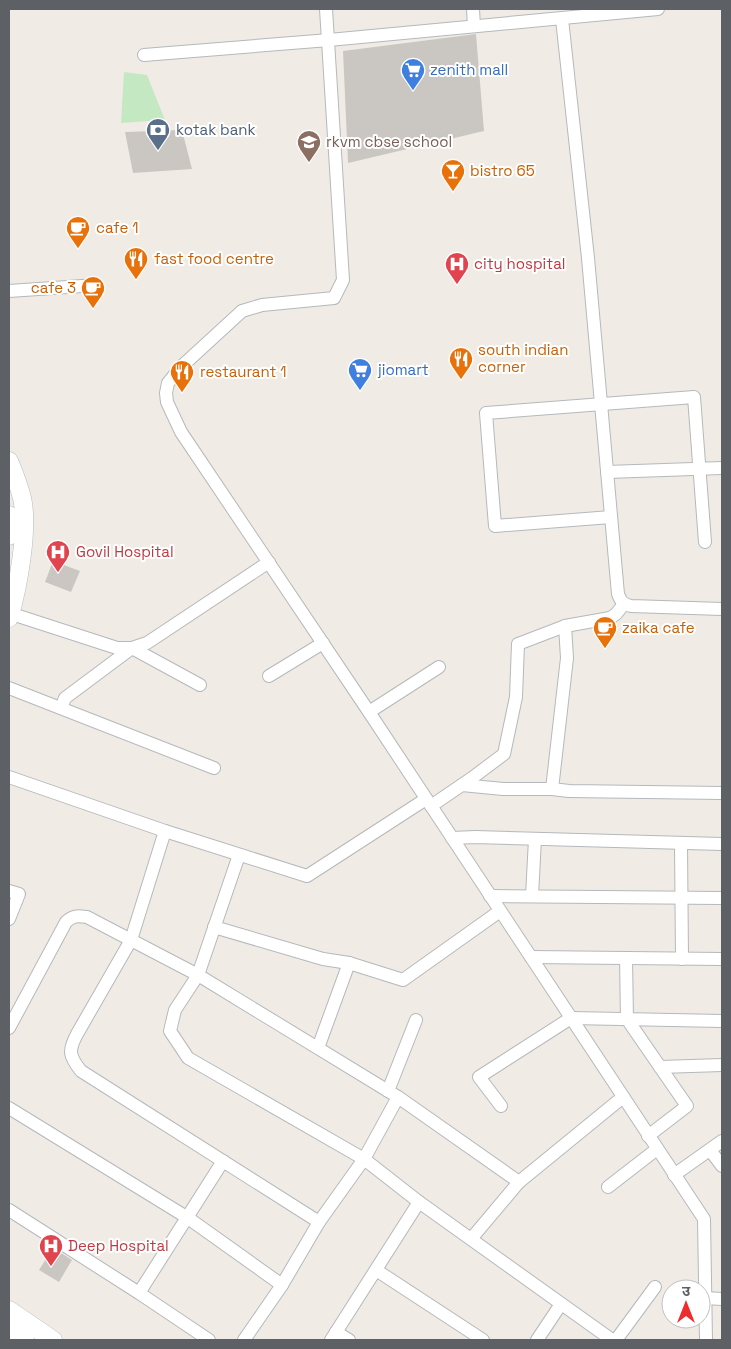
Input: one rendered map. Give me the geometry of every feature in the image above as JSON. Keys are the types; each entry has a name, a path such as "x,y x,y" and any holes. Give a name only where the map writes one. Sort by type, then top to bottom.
{"main road":[{"path":"9,461 22,499 24,530 21,561 9,615"},
{"path":"9,515 9,536"},
{"path":"9,1310 52,1340"},
{"path":"9,1330 25,1340"}],"street":[{"path":"326,9 343,280 334,298 262,305 242,311 181,367 168,383 167,402 181,432 369,712 704,1219 705,1279"},
{"path":"473,9 474,26"},
{"path":"144,55 329,40 620,11 658,9"},
{"path":"562,18 588,258 618,594 624,604 632,606 722,609"},
{"path":"9,291 97,285"},
{"path":"611,517 495,526 486,413 694,397 706,542"},
{"path":"607,472 722,468"},
{"path":"61,708 65,698 132,648 147,643 269,562"},
{"path":"9,777 166,831 307,876 428,802 462,785 504,754 516,697 518,644 565,626 610,618 624,604"},
{"path":"9,615 117,648 132,648 200,685"},
{"path":"552,789 567,658 565,626"},
{"path":"269,676 323,643"},
{"path":"369,712 439,667"},
{"path":"9,688 214,768"},
{"path":"462,785 503,789 722,793"},
{"path":"166,831 131,940 77,1034 71,1046 71,1060 80,1071 319,1222"},
{"path":"452,838 475,837 722,844"},
{"path":"532,896 535,839"},
{"path":"681,843 682,959"},
{"path":"239,855 198,975 175,1010 170,1031 188,1058 364,1159 419,1202 612,1340"},
{"path":"9,890 19,894 9,919"},
{"path":"490,896 722,898"},
{"path":"214,927 403,980 500,911"},
{"path":"9,1028 66,922 70,918 78,916 88,917 198,975 393,1094 518,1182"},
{"path":"530,957 722,959"},
{"path":"626,958 627,1019 687,1106 648,1136"},
{"path":"318,1048 349,964"},
{"path":"501,1106 479,1077 571,1018 722,1021"},
{"path":"244,1340 282,1285 319,1222 364,1159 393,1094 416,1020"},
{"path":"660,1067 722,1065"},
{"path":"471,1239 518,1182 623,1097"},
{"path":"9,1108 188,1218 282,1285"},
{"path":"674,1175 722,1141"},
{"path":"608,1187 657,1149"},
{"path":"710,1150 722,1166"},
{"path":"139,1293 223,1161"},
{"path":"349,1340 334,1336 419,1202"},
{"path":"9,1210 209,1340"},
{"path":"376,1270 483,1340"},
{"path":"616,1340 654,1287"},
{"path":"537,1340 561,1304"}],"green space":[{"path":"124,72 147,75 165,120 121,123"}],"building":[{"name":"zenith mall","path":"476,34 484,131 348,163 343,51"},
{"name":"kotak bank","path":"182,130 192,169 133,173 125,132"},
{"path":"53,561 80,571 71,592 45,582"},
{"path":"53,1248 72,1260 59,1282 39,1270"}],"place":[{"name":"zenith mall","path":"413,91"},
{"name":"kotak bank","path":"158,151"},
{"name":"rkvm cbse school","path":"309,163"},
{"name":"bistro 65","path":"453,192"},
{"name":"cafe 1","path":"78,249"},
{"name":"fast food centre","path":"136,280"},
{"name":"city hospital","path":"457,285"},
{"name":"cafe 3","path":"93,309"},
{"name":"south indian corner","path":"461,380"},
{"name":"jiomart","path":"360,391"},
{"name":"restaurant 1","path":"182,393"},
{"name":"Govil Hospital","path":"58,573"},
{"name":"zaika cafe","path":"605,649"},
{"name":"Deep Hospital","path":"51,1267"}]}
